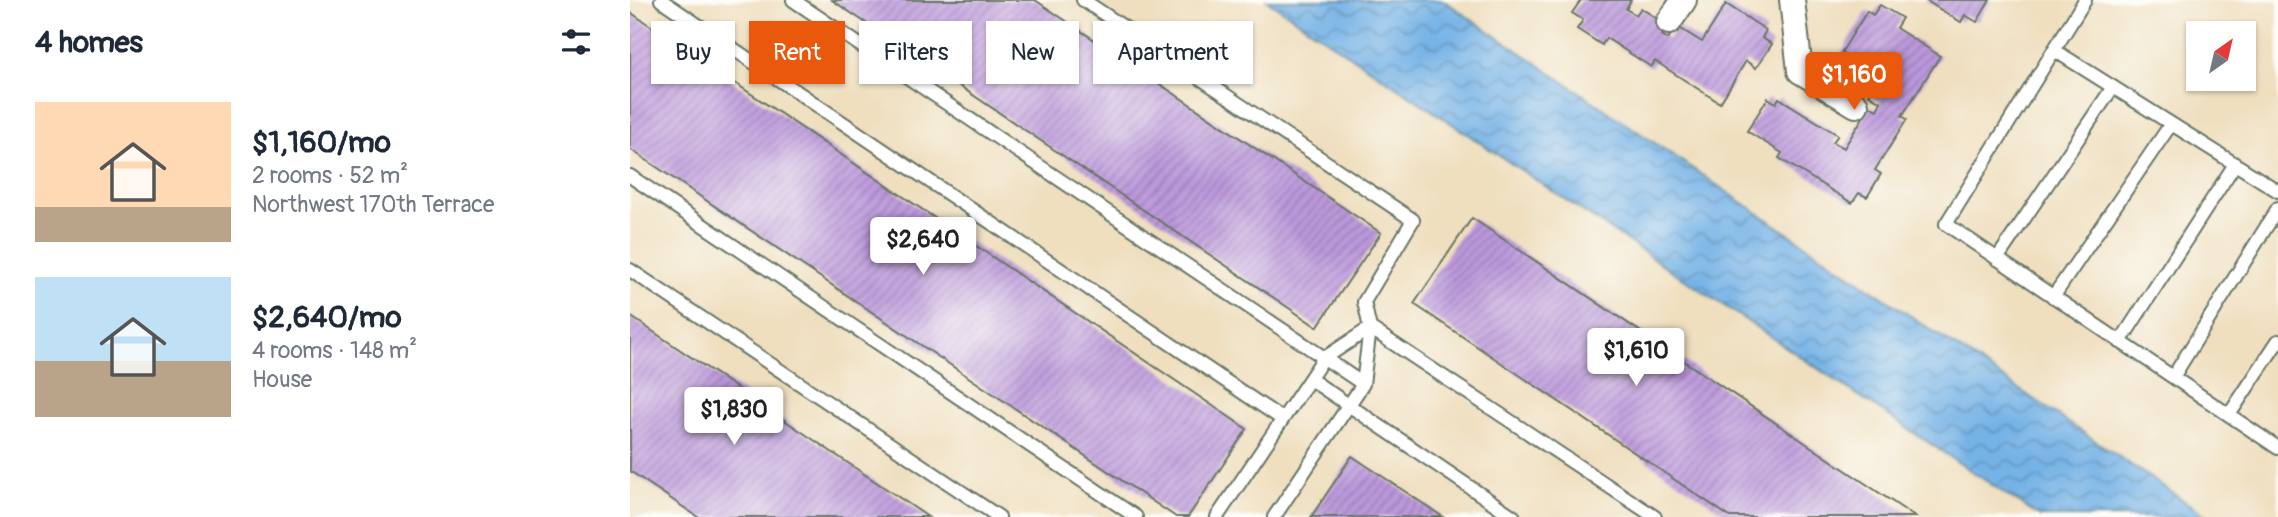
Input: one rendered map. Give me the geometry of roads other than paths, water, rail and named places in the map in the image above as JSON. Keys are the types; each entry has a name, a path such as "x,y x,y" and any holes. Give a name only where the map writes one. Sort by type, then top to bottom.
{"street":[{"path":"1669,22 1684,0"},
{"path":"1792,0 1800,71 1856,105"}],"lane":[{"path":"661,0 1282,419"},
{"path":"793,0 1363,384"},
{"path":"1083,0 1412,220 1364,302 1370,328 1363,384 1274,517"},
{"path":"2085,0 1946,224 2278,448"},
{"path":"2054,50 2278,191"},
{"path":"1997,259 2113,87"},
{"path":"2053,297 2171,124"},
{"path":"2120,342 2235,164"},
{"path":"630,176 1136,517"},
{"path":"2173,377 2278,208"},
{"path":"630,270 999,517"},
{"path":"1217,517 1323,359 1370,328"},
{"path":"1370,328 1655,517"},
{"path":"2229,415 2278,341"},
{"path":"1310,379 1514,517"}],"water":[{"path":"1267,0 1443,0 2208,517 2040,517"}]}
